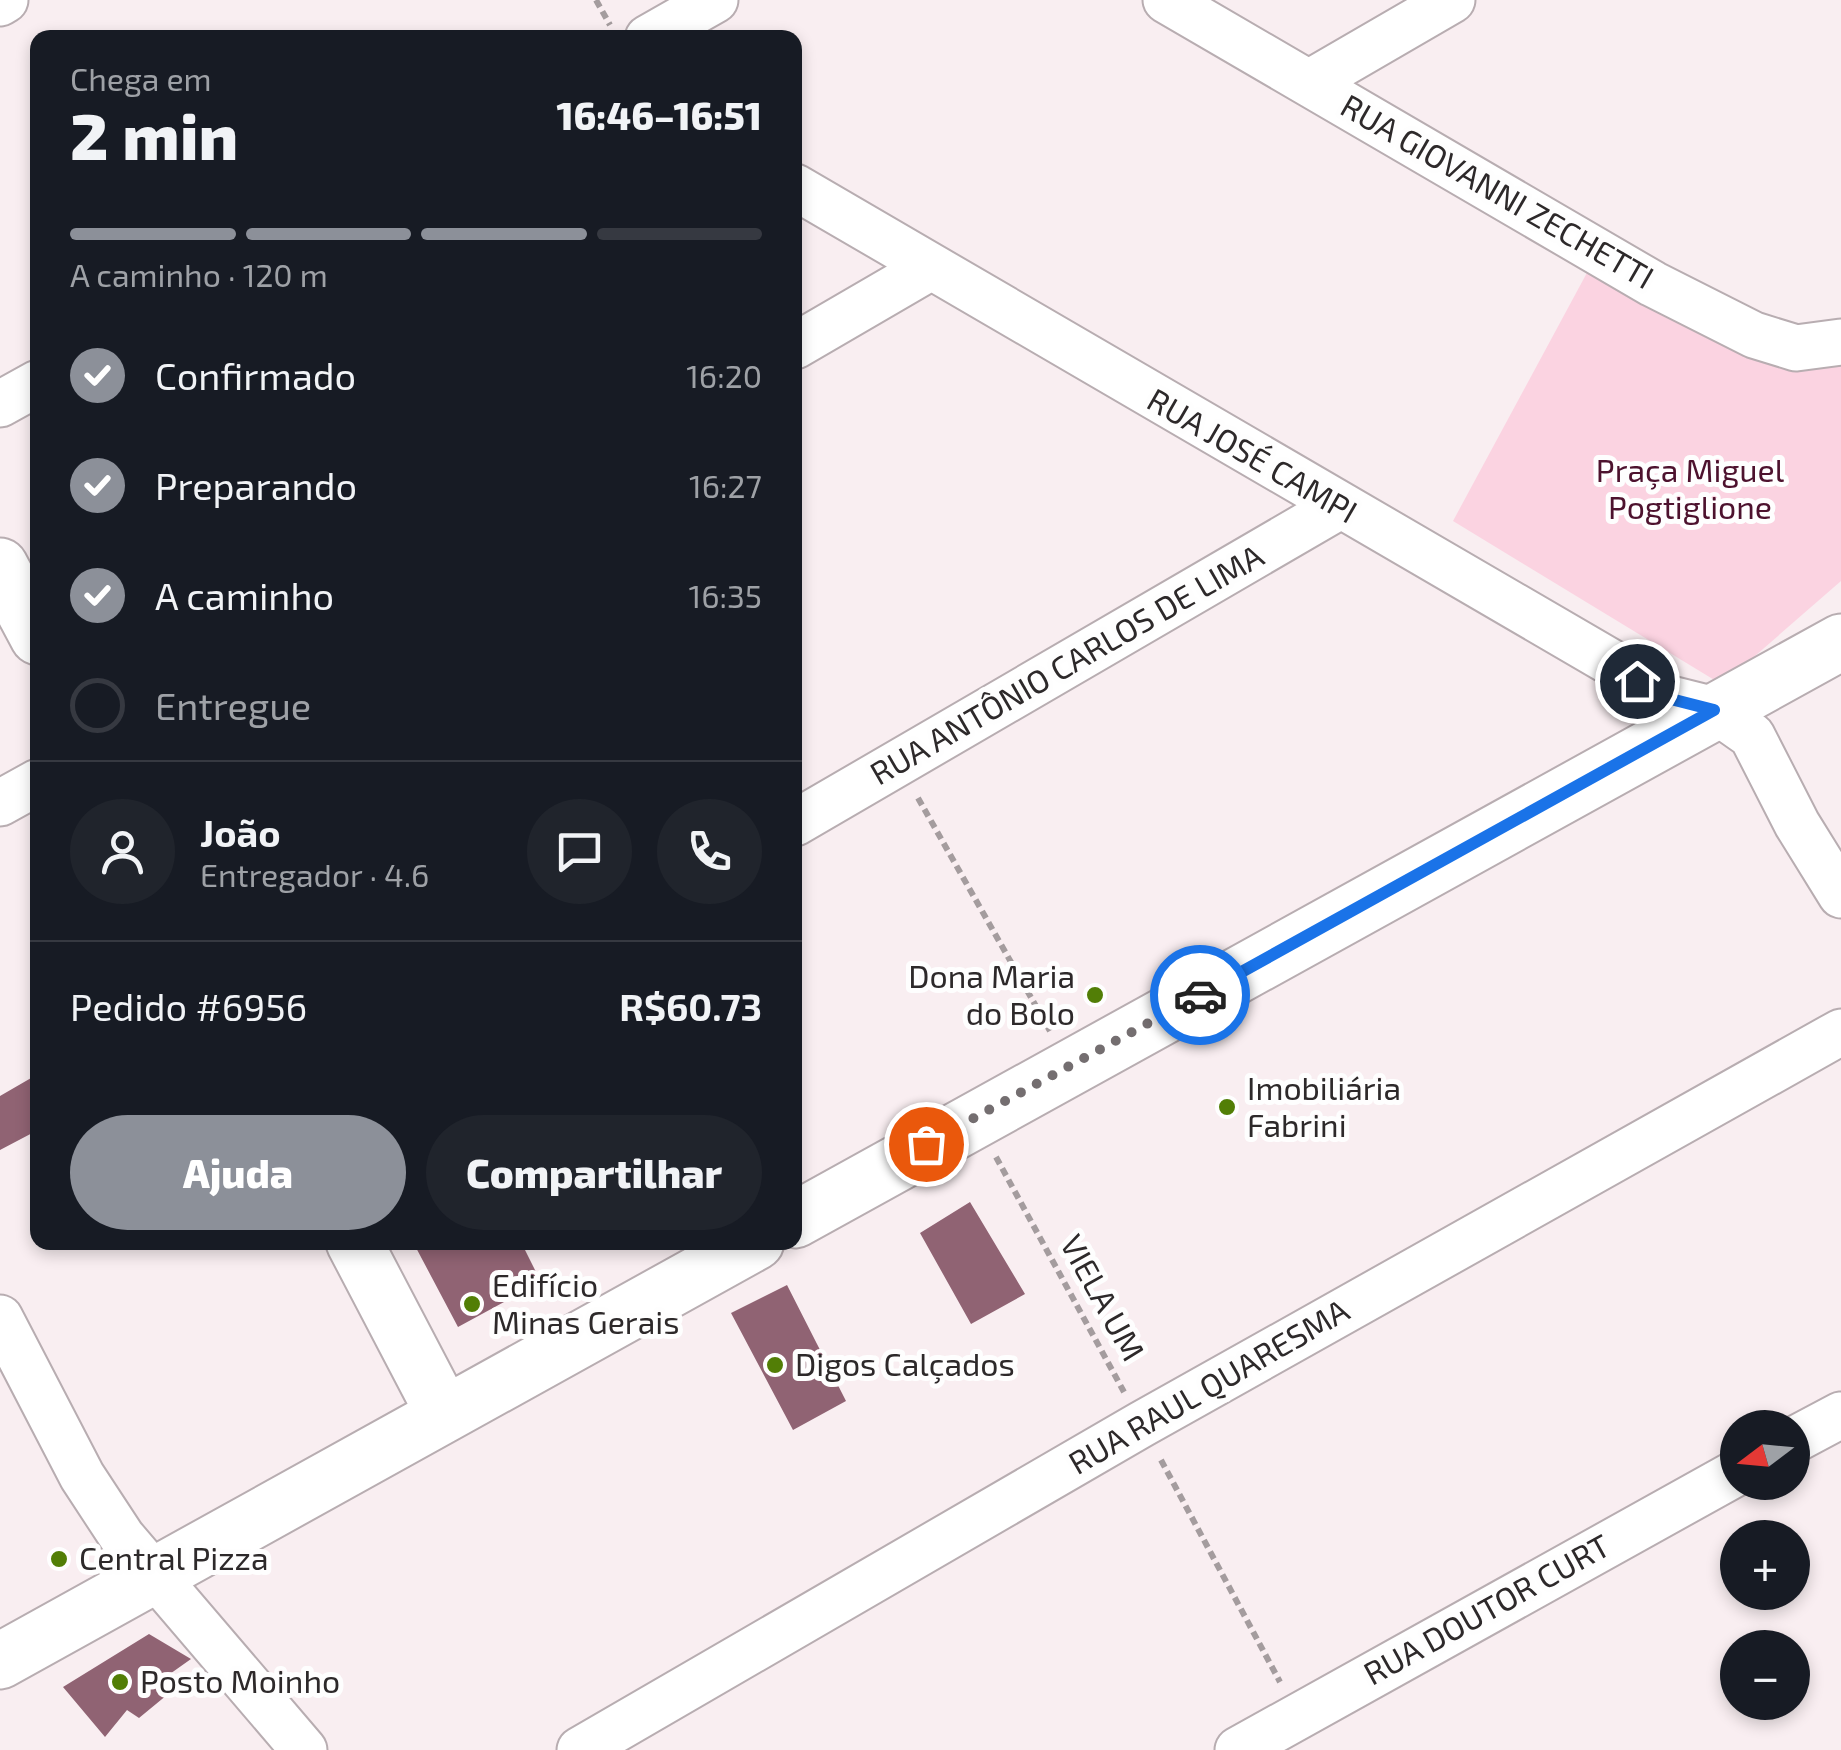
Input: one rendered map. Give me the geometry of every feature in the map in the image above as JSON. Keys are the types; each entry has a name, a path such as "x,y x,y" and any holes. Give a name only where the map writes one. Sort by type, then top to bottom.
{"street":[{"path":"662,30 716,0"},
{"name":"RUA GIOVANNI ZECHETTI","path":"1166,0 1654,284 1754,335 1796,348 1841,342"},
{"path":"1309,83 1452,0"},
{"name":"RUA JOSÉ CAMPI","path":"802,191 1619,668 1655,695 1714,710"},
{"path":"802,342 929,268"},
{"path":"0,404 30,387"},
{"name":"RUA ANTÔNIO CARLOS DE LIMA","path":"802,819 1338,506"},
{"path":"0,566 30,622"},
{"path":"802,1216 1841,642"},
{"path":"1714,710 1752,736 1797,824 1841,896"},
{"path":"0,803 30,786"},
{"name":"RUA RAUL QUARESMA","path":"580,1750 1142,1424 1841,1032"},
{"path":"358,1250 444,1414"},
{"path":"0,1662 741,1250"},
{"path":"0,1318 82,1476 153,1578 304,1750"},
{"path":"1810,1432 1841,1415"},
{"name":"RUA DOUTOR CURT","path":"1238,1750 1720,1482"}],"path":[{"path":"899,764 1069,1067"},
{"name":"VIELA UM","path":"974,1118 1298,1715"}],"green space":[{"name":"Praça Miguel Pogtiglione","path":"1589,269 1841,354 1841,581 1748,662 1716,681 1453,521"}],"building":[{"path":"30,1079 30,1134 0,1150 0,1096"},
{"path":"970,1202 1025,1294 971,1324 920,1233"},
{"name":"Edifício Minas Gerais","path":"417,1250 525,1250 541,1282 458,1327"},
{"path":"787,1285 846,1401 793,1430 731,1313"},
{"name":"Posto Moinho","path":"149,1634 191,1659 167,1676 173,1690 139,1718 127,1710 105,1737 63,1687"}],"way so far":[{"path":"926,1144 1200,995"}],"place":[{"name":"Dona Maria do Bolo","path":"1095,995"},
{"name":"Imobiliária Fabrini","path":"1227,1107"},
{"name":"Edifício Minas Gerais","path":"472,1304"},
{"name":"Digos Calçados","path":"775,1365"},
{"name":"Central Pizza","path":"59,1559"},
{"name":"Posto Moinho","path":"120,1682"}],"route":[{"path":"1200,995 1714,710 1655,695 1637,681"}]}
